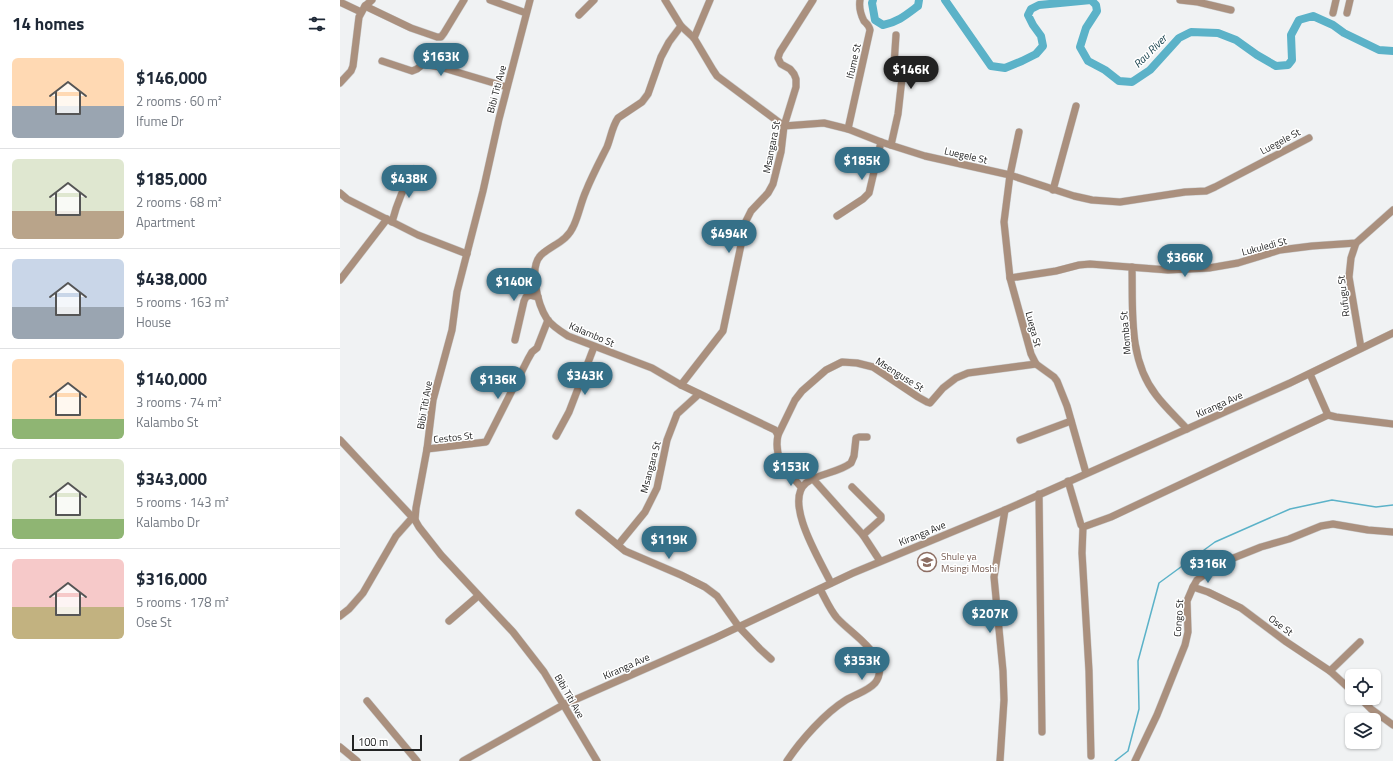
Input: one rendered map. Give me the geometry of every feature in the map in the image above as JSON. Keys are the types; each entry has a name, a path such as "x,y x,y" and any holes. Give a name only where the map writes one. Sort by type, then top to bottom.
{"street":[{"path":"340,83 351,71 353,66 357,28 363,9 372,0"},
{"path":"340,2 363,9 437,37 441,37 464,0"},
{"path":"490,0 526,13"},
{"name":"Bibi Titi Ave","path":"530,0 498,118 492,156 458,292 452,330 433,400 427,449 414,519 441,555 513,632 544,672 597,761"},
{"path":"579,15 594,0"},
{"path":"665,0 681,26 694,38 717,76 784,126"},
{"path":"694,38 710,0"},
{"name":"Msangara St","path":"681,385 723,331 746,221 751,211 768,193 773,184 781,152 784,126 796,87 796,79 794,74 790,69 781,64 778,58 780,52 813,0"},
{"name":"Ifume St","path":"848,129 870,30 863,19 860,0"},
{"path":"1180,0 1198,2 1231,10"},
{"path":"1333,13 1336,0"},
{"path":"1347,13 1350,0"},
{"name":"Kalambo St","path":"681,26 669,42 661,57 648,94 642,102 618,118 615,122 607,146 585,192 572,230 568,237 541,255 537,261 534,270 538,297 542,310 548,320 556,329 568,336 652,368 681,385 770,427 777,432 778,435"},
{"path":"891,145 898,114 902,78 894,65 896,34"},
{"path":"382,61 412,70 417,69 423,64 429,65 507,87"},
{"path":"1054,190 1076,106"},
{"name":"Luegele St","path":"784,126 824,123 848,129 881,142 925,156 1010,175 1074,196 1092,200 1120,202 1206,190 1215,187 1308,138"},
{"name":"Luega St","path":"1019,132 1010,175 1004,222 1010,278 1031,354 1036,364"},
{"path":"837,216 863,199 869,193 881,142"},
{"path":"340,280 389,221 405,184 414,169"},
{"path":"340,193 347,199 418,235 467,254"},
{"path":"1356,242 1393,210"},
{"name":"Lukuledi St","path":"1010,278 1042,274 1079,265 1090,264 1168,270 1209,268 1238,263 1280,250 1356,242"},
{"name":"Rufugu St","path":"1356,242 1351,258 1349,277 1361,348"},
{"name":"Momba St","path":"1132,267 1134,333 1138,361 1143,374 1155,395 1187,429"},
{"path":"515,340 526,297 530,295 538,297"},
{"name":"Cestos St","path":"427,449 486,442 528,359 536,348 548,320"},
{"name":"Kiranga Ave","path":"463,761 563,705 740,627 880,561 1005,510 1310,374 1393,333"},
{"path":"556,436 569,412 594,347"},
{"name":"Msenguse St","path":"778,435 795,400 802,391 826,370 842,362 857,362 873,367 927,402 930,402 956,378 968,373 1036,364"},
{"path":"1036,364 1054,377 1057,381 1067,406 1086,474"},
{"path":"1310,374 1328,415"},
{"name":"Msangara St","path":"618,545 645,512 657,488 668,440 677,414 699,394"},
{"path":"1083,526 1093,525 1111,517 1328,415 1393,424"},
{"path":"1020,440 1071,421"},
{"path":"778,435 776,443 779,458 801,487"},
{"path":"831,583 807,535 799,513 798,500 801,487 813,479 851,463 854,456 856,438 867,437"},
{"path":"340,440 414,519 396,536 363,593 349,609 340,616"},
{"path":"813,479 863,536 880,561"},
{"path":"1068,481 1081,525 1083,526 1082,553 1089,671 1091,756"},
{"path":"852,487 880,516 881,519 863,536"},
{"path":"1039,494 1042,732"},
{"path":"1000,761 1004,693 994,576 1005,510"},
{"path":"578,513 630,554 681,575 704,587 717,596 740,627 771,659"},
{"name":"Congo St","path":"1135,761 1157,715 1185,645 1188,632 1187,601 1192,587 1197,580 1221,563 1321,526 1333,524 1368,530 1393,532"},
{"name":"Ose St","path":"1192,587 1208,592 1241,608 1285,641 1330,671 1345,685"},
{"path":"787,761 821,720 846,700 867,689 876,682 879,675 880,667 876,657 865,644 836,617 820,589"},
{"path":"449,622 478,596"},
{"path":"1330,671 1360,642"},
{"path":"367,701 416,761"},
{"path":"1367,705 1393,725"},
{"path":"340,747 357,761"}],"waterway":[{"name":"Rau River","path":"873,0 872,3 875,20 883,25 898,20 906,15 918,6 919,0"},
{"name":"Rau River","path":"945,0 991,66 1005,68 1036,54 1043,46 1041,36 1028,15 1031,9 1039,5 1091,0 1096,5 1097,11 1086,28 1080,47 1088,61 1105,70 1119,81 1132,82 1150,70 1179,38 1191,32 1218,33 1236,40 1276,66 1288,65 1292,60 1291,35 1299,20 1313,16 1379,50 1393,51"},
{"path":"1115,761 1128,751 1139,709 1138,661 1159,583 1215,542 1290,509 1332,500 1376,507 1393,505"}],"place":[{"name":"Shule ya Msingi Moshi","path":"927,562"}]}
